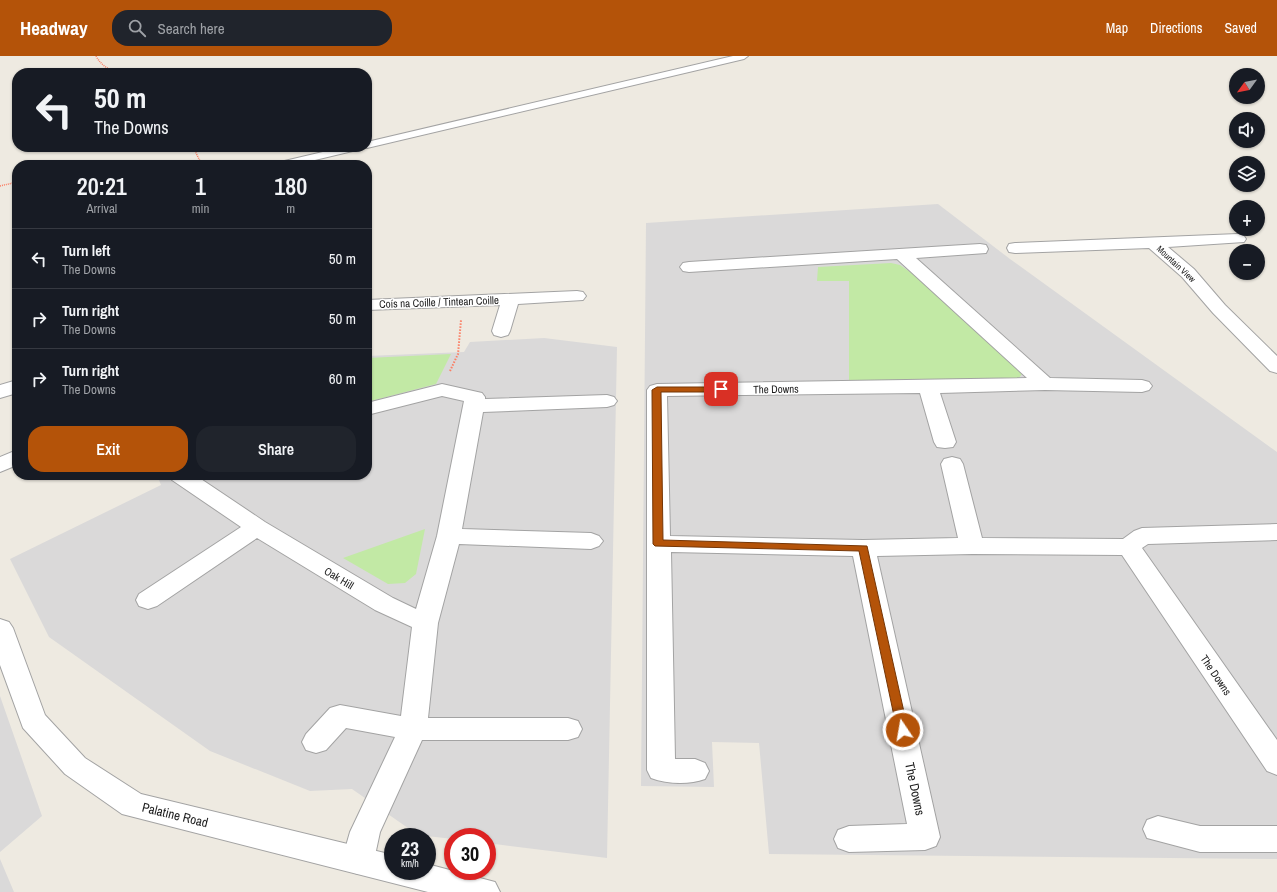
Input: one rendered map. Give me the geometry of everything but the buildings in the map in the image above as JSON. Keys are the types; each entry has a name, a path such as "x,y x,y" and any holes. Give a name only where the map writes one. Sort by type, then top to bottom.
{"street":[{"path":"1153,243 1238,239"},
{"name":"Mountain View","path":"1015,248 1153,243 1188,273 1219,309 1277,367"},
{"path":"689,267 980,249"},
{"path":"901,254 1045,384"},
{"name":"Coís na Coílle / Tintean Coille","path":"372,305 577,296"},
{"name":"Coís na Coílle / Tintean Coille","path":"501,331 511,299"},
{"name":"The Downs","path":"694,771 661,770 657,390 1045,384 1142,386"},
{"path":"928,387 945,442"},
{"path":"358,860 365,832 413,729 425,623 449,536 475,397 442,390 372,408"},
{"path":"473,406 607,402"},
{"path":"0,464 12,459"},
{"path":"952,464 972,546"},
{"name":"Oak Hill","path":"187,480 257,527 384,604 425,623"},
{"path":"148,600 257,527"},
{"path":"658,544 864,548 972,546 1129,547 1142,536 1277,532"},
{"path":"449,536 591,541"},
{"name":"The Downs","path":"1129,547 1277,763"},
{"name":"The Downs","path":"849,839 925,837 864,548"},
{"name":"Palatine Road","path":"0,628 33,720 75,766 133,805 384,867"},
{"path":"316,742 340,716 413,729 568,729"},
{"path":"1158,829 1200,839 1277,839"},
{"path":"436,880 484,892"}],"lane":[{"path":"372,144 744,56"},
{"path":"301,160 336,152"}],"path":[{"path":"96,56 98,62 108,68"},
{"path":"0,186 12,183"},
{"path":"442,390 458,354 464,301"}],"shaded area":[{"path":"938,204 1010,259 1277,452 1277,859 769,854 759,743 712,742 714,787 641,786 646,223"},
{"path":"544,338 617,347 607,858 496,844 496,828 444,828 444,838 436,837 436,828 408,828 352,789 310,791 210,751 49,637 10,559 161,485 159,480 372,480 372,356 464,352 470,342"},
{"path":"0,696 42,816 0,852"},
{"path":"0,859 14,892 0,892"}],"green space":[{"path":"891,263 900,265 913,274 1024,371 1019,378 849,381 849,281 817,281 818,267"},
{"path":"451,354 436,384 372,401 372,358"},
{"path":"425,529 416,574 405,583 388,584 343,558"}],"route":[{"path":"721,389 657,390 658,544 864,548 903,730"}]}
